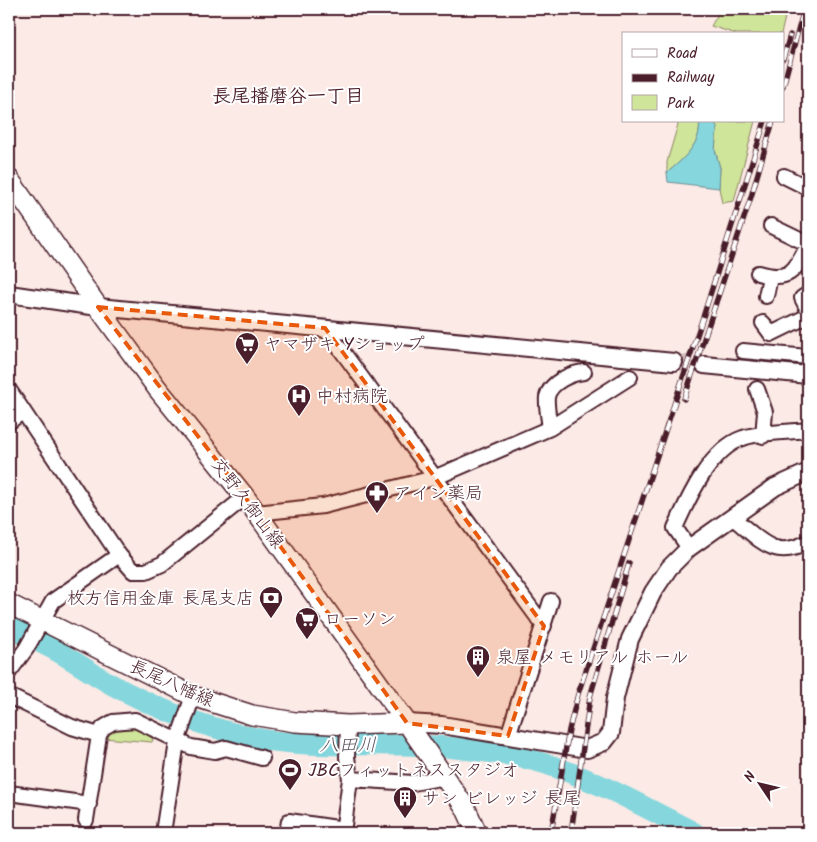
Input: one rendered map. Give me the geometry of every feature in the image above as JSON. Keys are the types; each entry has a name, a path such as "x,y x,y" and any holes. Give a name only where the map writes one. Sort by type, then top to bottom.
{"main road":[{"name":"交野久御山線","path":"9,179 157,388 245,497 412,729 465,807 477,833"},
{"name":"長尾八幡線","path":"9,604 41,625 193,696 252,714 295,722 347,729 412,729"}],"street":[{"path":"784,176 808,188"},
{"path":"766,296 764,275 783,277 799,264 808,245 771,226"},
{"path":"9,294 98,307 674,362"},
{"path":"808,294 802,298 808,310"},
{"path":"763,323 771,334 808,316"},
{"path":"325,328 544,626"},
{"path":"779,354 782,329"},
{"path":"743,351 808,357"},
{"path":"704,365 808,375"},
{"path":"550,428 547,397 551,389 571,374 584,372"},
{"path":"256,513 323,506 434,478 550,428 630,377"},
{"path":"757,388 765,412 763,436"},
{"path":"9,390 120,555 133,571 146,571 162,564 245,497"},
{"path":"9,422 23,411"},
{"path":"689,548 675,528 693,488 708,466 731,445 743,438 808,430"},
{"path":"412,729 442,725 587,749 604,742 611,733 615,698 630,639 653,592 670,568 689,548 775,486 808,472"},
{"path":"733,518 773,549 783,551 796,549 808,542"},
{"path":"9,672 41,625 53,601 120,555"},
{"path":"508,736 551,601"},
{"path":"9,696 72,727 99,735"},
{"path":"163,833 177,742 193,696"},
{"path":"86,820 99,735 103,728 113,722 135,720 158,730 177,742 215,751 226,748 262,758"},
{"path":"287,833 289,821 343,831 350,779 347,757 347,729"},
{"path":"350,779 413,783 442,772"},
{"path":"9,793 88,804"}],"highlighted area":[{"path":"98,307 325,328 544,626 508,736 407,723 245,497"}],"green space":[{"path":"721,9 787,9 781,32 730,32 711,26"},
{"path":"679,122 699,122 698,137 695,144 667,173 667,162"},
{"path":"714,122 755,122 734,201 722,203 719,188 720,168 715,150 717,127"},
{"path":"115,727 140,731 149,735 153,739 152,742 103,738 106,730"}],"water":[{"path":"699,122 714,122 717,127 715,150 720,168 719,188 668,182 667,173 685,157 695,144"}],"waterway":[{"name":"八田川","path":"9,626 140,699 172,713 221,730 280,742 330,745 430,746 518,757 543,763 591,781 695,833"}],"tunnel":[{"path":"674,362 704,365"}],"railway":[{"path":"784,82 804,9"},
{"path":"784,56 790,35"},
{"path":"551,833 569,730 578,694 704,314 765,122"},
{"path":"684,399 751,197 773,122"},
{"path":"571,833 590,697 629,563"}],"place":[{"name":"ヤマザキ Yショップ","path":"247,365"},
{"name":"中村病院","path":"299,417"},
{"name":"アイン薬局","path":"377,514"},
{"name":"枚方信用金庫 長尾支店","path":"271,619"},
{"name":"ローソン","path":"307,640"},
{"name":"泉屋 メモリアル ホール","path":"478,678"},
{"name":"JBCフィットネススタジオ","path":"290,791"},
{"name":"サン ビレッジ 長尾","path":"405,819"}],"district":[{"name":"長尾播磨谷一丁目","path":"288,95"}]}
